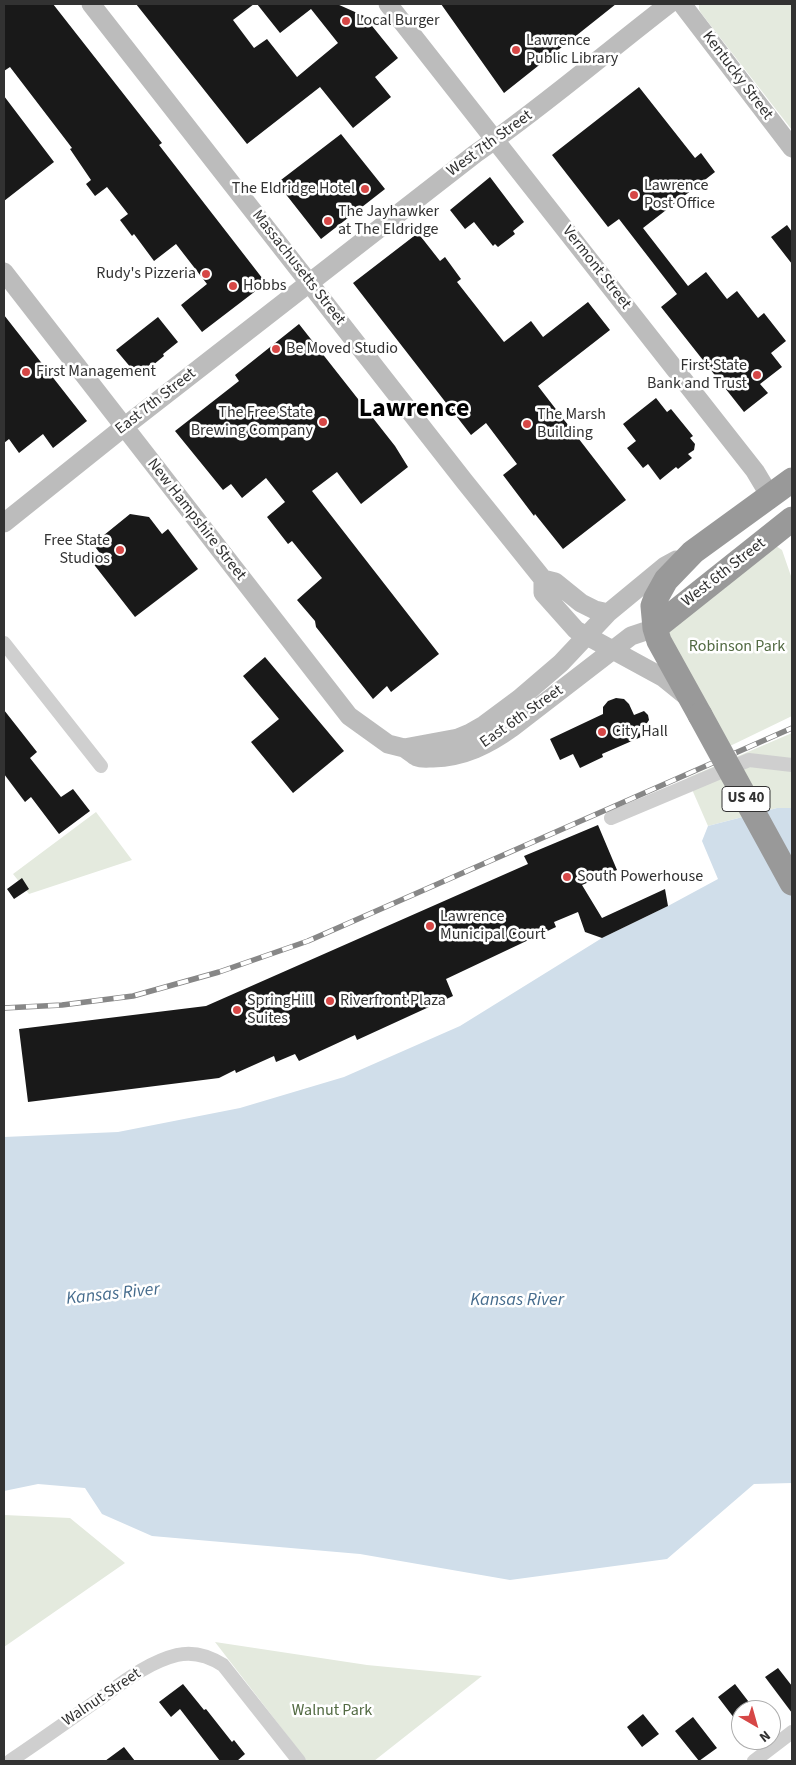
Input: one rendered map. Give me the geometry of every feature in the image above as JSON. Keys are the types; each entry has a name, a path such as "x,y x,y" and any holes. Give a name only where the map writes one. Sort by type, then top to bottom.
{"highway":[{"name":"West 6th Street","path":"655,628 653,606 660,588 693,552 792,480"},
{"name":"Vermont Street","path":"770,496 790,528"},
{"name":"West 6th Street","path":"655,628 790,528"},
{"name":"Massachusetts Street","path":"655,628 660,643 792,883"}],"street":[{"name":"Massachusetts Street","path":"92,4 465,482 543,578 555,582 581,603 595,610 608,613"},
{"name":"Vermont Street","path":"388,4 755,471 770,496"},
{"name":"West 7th Street","path":"310,283 475,154 562,91 598,59 669,4"},
{"name":"Kentucky Street","path":"682,4 792,148"},
{"name":"New Hampshire Street","path":"4,272 349,716 388,744 404,748"},
{"name":"East 7th Street","path":"4,523 310,283"},
{"name":"West 6th Street","path":"586,636 608,613 664,566 693,552"},
{"name":"Massachusetts Street","path":"543,578 543,593 576,630 664,678 696,708"},
{"name":"West 6th Street","path":"612,650 631,636 655,628"},
{"name":"East 6th Street","path":"404,748 458,738 484,725 561,663 586,636"},
{"path":"4,643 101,766"},
{"name":"East 6th Street","path":"404,748 417,757 428,758 448,758 476,749 513,727 612,650"},
{"path":"611,818 749,760 792,765"},
{"name":"Walnut Street","path":"10,1761 151,1665 179,1654 201,1654 217,1661 230,1671 299,1761"},
{"path":"754,1761 792,1732"}],"green space":[{"path":"699,4 792,4 792,130 701,13"},
{"name":"Robinson Park","path":"776,546 782,550 792,579 792,716 730,746 668,634 670,628"},
{"path":"792,733 792,808 777,808 708,826 687,778"},
{"path":"96,812 132,860 29,894 13,874"},
{"path":"4,1515 70,1518 125,1563 4,1647"},
{"name":"Walnut Park","path":"215,1642 367,1665 482,1676 374,1761 307,1761"}],"water":[{"name":"Kansas River","path":"777,808 792,808 792,1483 754,1484 667,1559 510,1580 360,1554 152,1536 102,1514 85,1488 38,1484 4,1491 4,1137 118,1132 240,1108 344,1077 460,1026 602,938 718,879 702,841 708,826"}],"building":[{"path":"4,4 53,4 162,143 159,145 266,283 202,332 181,305 207,284 176,244 154,261 134,234 132,236 120,220 128,214 107,187 95,196 86,184 91,180 70,149 72,148 10,67 4,71"},
{"path":"136,4 254,4 233,20 254,48 267,39 297,77 338,43 311,9 280,33 257,4 337,4 364,16 398,58 375,77 391,97 353,128 320,87 247,144"},
{"name":"Lawrence Public Library","path":"441,4 616,4 504,93"},
{"name":"Lawrence Post Office","path":"639,87 695,158 701,153 715,172 643,228 688,286 706,272 727,299 737,291 758,318 764,313 786,341 771,353 782,367 760,384 768,393 744,412 661,307 677,294 619,219 608,227 552,155"},
{"path":"4,96 54,162 4,201"},
{"path":"341,134 385,189 321,239 277,183"},
{"path":"490,177 524,222 513,231 515,234 498,247 495,244 493,246 474,222 465,229 450,210"},
{"path":"787,225 792,232 792,264 771,237"},
{"path":"418,233 440,261 445,257 461,279 457,282 504,342 531,321 543,337 588,302 610,330 538,386 626,500 563,549 535,514 534,516 503,475 517,464 486,423 471,435 353,283"},
{"name":"First Management","path":"4,315 87,421 53,448 43,434 19,453 9,439 4,443"},
{"path":"158,317 178,342 153,365 152,363 137,375 116,350"},
{"path":"299,324 395,446 408,467 361,504 337,472 312,491 439,654 391,692 387,686 373,699 297,600 322,578 292,541 288,544 267,517 285,502 266,478 242,498 231,484 223,490 175,431 239,381 235,375"},
{"path":"656,398 667,412 671,409 693,436 690,438 695,444 694,450 688,454 692,458 678,469 676,467 660,480 648,464 643,468 627,448 636,441 623,424"},
{"path":"130,514 149,517 162,534 168,529 198,569 135,617 92,562 102,556 93,544"},
{"path":"265,657 344,751 293,793 251,742 279,719 243,676"},
{"name":"City Hall","path":"616,698 624,699 629,704 634,715 644,711 648,715 649,720 647,723 637,727 641,737 602,754 603,757 580,768 573,754 560,760 550,739 603,714 603,707 608,701"},
{"path":"4,710 37,752 30,758 61,797 73,789 90,811 59,834 31,797 25,802 4,774"},
{"name":"Riverfront Plaza","path":"598,825 617,870 582,885 602,918 665,889 668,906 602,938 585,932 578,912 554,922 556,927 446,979 453,996 357,1040 355,1035 299,1061 295,1054 276,1062 274,1056 236,1073 235,1070 219,1078 28,1102 19,1029 206,1006 528,864 524,856"},
{"path":"22,878 29,889 14,899 7,889"},
{"path":"778,1668 792,1686 792,1713 765,1677"},
{"path":"183,1684 232,1742 234,1740 245,1754 237,1761 220,1761 180,1709 171,1717 159,1702"},
{"path":"735,1684 747,1700 731,1700 731,1714 718,1697"},
{"path":"643,1714 659,1734 642,1747 627,1727"},
{"path":"693,1717 717,1748 699,1761 675,1731"},
{"path":"124,1747 135,1761 105,1761"}],"railway":[{"path":"4,1008 62,1005 133,996 219,972 308,941 792,728"}],"place":[{"name":"Local Burger","path":"346,21"},
{"name":"Lawrence Public Library","path":"516,50"},
{"name":"The Eldridge Hotel","path":"365,189"},
{"name":"Lawrence Post Office","path":"634,195"},
{"name":"The Jayhawker at The Eldridge","path":"328,221"},
{"name":"Rudy's Pizzeria","path":"206,274"},
{"name":"Hobbs","path":"233,286"},
{"name":"Be Moved Studio","path":"276,349"},
{"name":"First Management","path":"26,372"},
{"name":"First State Bank and Trust","path":"757,375"},
{"name":"The Free State Brewing Company","path":"323,422"},
{"name":"The Marsh Building","path":"527,424"},
{"name":"Free State Studios","path":"120,550"},
{"name":"City Hall","path":"602,732"},
{"name":"South Powerhouse","path":"567,877"},
{"name":"Lawrence Municipal Court","path":"430,926"},
{"name":"Riverfront Plaza","path":"330,1001"},
{"name":"SpringHill Suites","path":"237,1010"}],"district":[{"name":"Lawrence","path":"414,410"}]}
